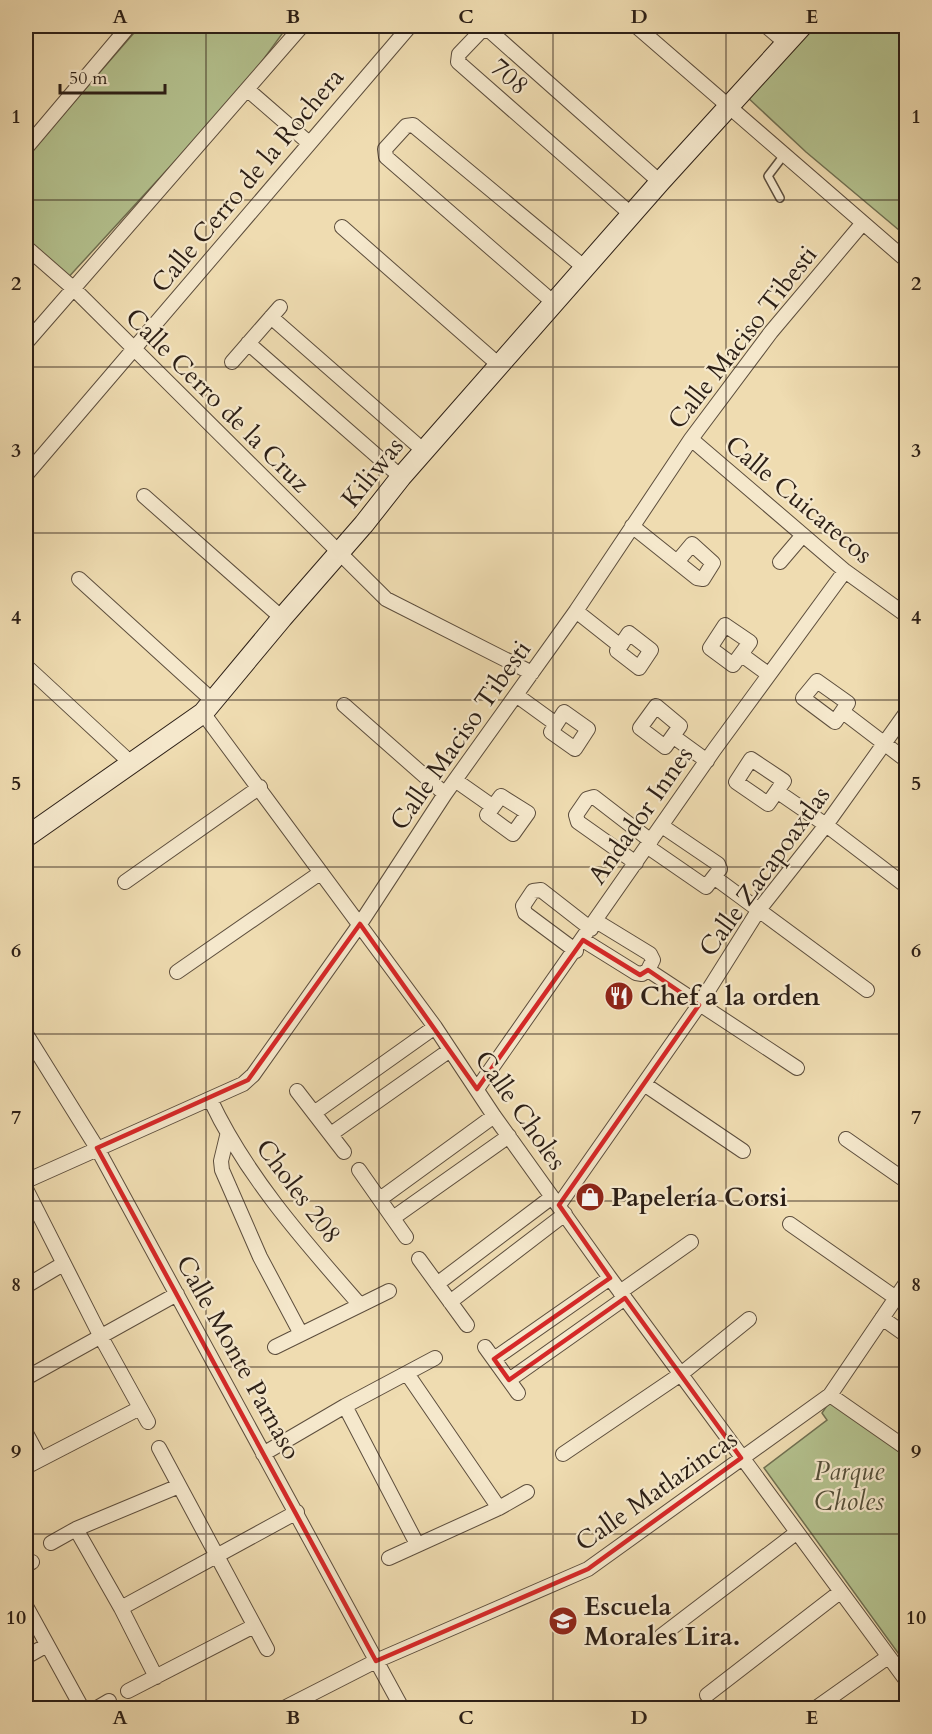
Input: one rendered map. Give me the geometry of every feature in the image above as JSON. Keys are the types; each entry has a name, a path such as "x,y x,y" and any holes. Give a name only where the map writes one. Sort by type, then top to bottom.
{"street":[{"path":"26,148 129,26"},
{"path":"26,343 302,26"},
{"name":"Calle Cerro de la Rochera","path":"26,475 410,26"},
{"path":"636,26 906,260"},
{"path":"766,26 786,43"},
{"name":"Kiliwas","path":"26,836 132,764 208,707 339,554 400,477 660,182 802,26"},
{"name":"708","path":"632,215 458,62 459,54 481,31 490,30 660,182"},
{"path":"248,90 309,142"},
{"path":"554,303 386,157 385,149 406,126 413,125 585,268"},
{"name":"Calle Maciso Tibesti","path":"26,1181 243,1084 253,1075 360,924 445,794 576,611 691,439 771,332 862,224"},
{"path":"342,228 500,365"},
{"name":"Calle Cerro de la Cruz","path":"26,247 74,289 133,350 394,606 532,674"},
{"path":"231,362 276,312 424,451"},
{"path":"248,343 400,477"},
{"name":"Calle Cuicatecos","path":"691,439 845,571 906,615"},
{"path":"144,496 282,618"},
{"path":"632,526 677,562"},
{"path":"780,562 803,535"},
{"name":"Andador Innes","path":"477,1089 768,675 845,571"},
{"name":"Calle Choles","path":"79,579 208,707 320,873 435,1027 494,1116 610,1278 906,1680"},
{"path":"576,611 619,645"},
{"path":"742,655 768,675"},
{"path":"26,666 132,764"},
{"path":"516,695 556,723"},
{"path":"344,705 445,794"},
{"path":"843,712 906,760"},
{"name":"Calle Zacapoaxtlas","path":"559,1206 699,1005 758,911 826,825 906,713"},
{"path":"674,737 707,761"},
{"path":"455,780 492,806"},
{"path":"125,882 260,787"},
{"path":"778,792 826,825 906,886"},
{"path":"636,863 578,822 576,815 587,800 594,797 703,886 708,886 720,869 718,864 662,826"},
{"path":"177,972 320,873"},
{"path":"714,877 867,990"},
{"path":"542,890 594,925 650,954 652,960 648,970 642,974 636,973 579,946 523,910 533,891 542,890"},
{"path":"648,970 797,1068"},
{"path":"314,1113 435,1027"},
{"name":"Calle Monte Parnaso","path":"26,1034 97,1149 402,1708"},
{"path":"331,1134 450,1050"},
{"path":"644,1084 743,1151"},
{"path":"297,1091 344,1152"},
{"name":"Choles 208","path":"210,1099 227,1136 295,1230 360,1305"},
{"path":"380,1199 494,1116"},
{"path":"227,1136 221,1161 222,1170 260,1257 301,1334"},
{"path":"393,1218 509,1136"},
{"path":"846,1139 906,1181"},
{"path":"359,1170 406,1236"},
{"path":"26,1189 101,1337 148,1422"},
{"path":"437,1284 559,1206"},
{"path":"450,1302 559,1206"},
{"path":"790,1224 896,1298"},
{"path":"509,1380 691,1242"},
{"path":"419,1259 467,1325"},
{"path":"26,1286 63,1264"},
{"path":"494,1359 610,1278"},
{"name":"Calle Matlazincas","path":"285,1708 376,1661 588,1569 830,1395 906,1283"},
{"path":"275,1347 390,1291"},
{"path":"26,1378 177,1294"},
{"path":"882,1318 906,1335"},
{"path":"563,1454 681,1374 749,1319"},
{"path":"485,1347 518,1393"},
{"path":"263,1454 345,1406 408,1375 435,1358"},
{"path":"408,1375 500,1508"},
{"path":"830,1395 906,1448"},
{"path":"345,1406 417,1544"},
{"path":"26,1467 140,1408"},
{"path":"26,1433 40,1459"},
{"path":"159,1448 267,1649"},
{"path":"51,1543 76,1529 179,1486"},
{"path":"388,1557 500,1508 527,1492"},
{"path":"121,1608 297,1512"},
{"path":"76,1529 121,1608 156,1677"},
{"path":"661,1636 796,1533"},
{"path":"708,1695 840,1592"},
{"path":"26,1606 82,1708"},
{"path":"128,1691 254,1626"},
{"path":"26,1657 47,1645"},
{"path":"816,1708 888,1657"}],"lane":[{"path":"780,198 768,176 784,155"}],"highlighted area":[{"path":"360,924 477,1089 583,940 640,975 648,970 699,1005 559,1205 610,1278 494,1359 509,1380 625,1298 741,1458 588,1569 376,1661 97,1148 248,1080"}],"green space":[{"path":"140,26 271,26 282,34 244,86 65,281 26,245 26,157"},
{"path":"806,26 906,26 906,236 806,152 745,95"},
{"name":"Parque Choles","path":"830,1401 906,1456 906,1664 764,1468 827,1420 822,1413"}],"place":[{"name":"Chef a la orden","path":"619,996"},
{"name":"Papelería Corsi","path":"590,1197"},
{"name":"Escuela Morales Lira.","path":"563,1621"}]}
